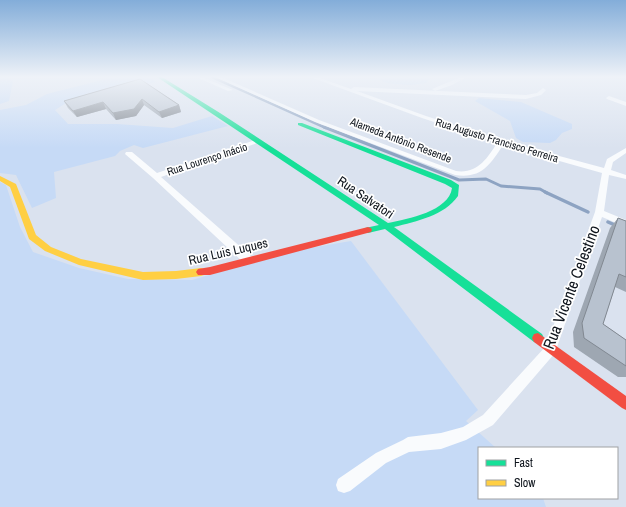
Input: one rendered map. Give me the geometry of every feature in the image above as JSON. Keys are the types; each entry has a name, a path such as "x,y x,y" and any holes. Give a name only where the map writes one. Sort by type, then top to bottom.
{"street":[{"name":"Rua Salvatori","path":"197,101 385,225 626,404"},
{"name":"Alameda Antônio Resende","path":"271,101 317,121 455,173 470,175 475,173 489,160 501,142"},
{"name":"Rua Augusto Francisco Ferreira","path":"378,101 501,142 626,177"},
{"path":"617,101 626,104"},
{"name":"Alameda Antônio Resende","path":"300,124 441,179 453,184 457,188 452,200 444,207 430,214 385,225"},
{"name":"Rua Lourenço Inácio","path":"156,176 258,141"},
{"name":"Rua Vicente Celestino","path":"344,485 381,458 408,445 440,441 466,433 488,420 551,349 599,212 606,172 610,161 626,150"},
{"path":"128,154 156,176 248,260"},
{"name":"Rua Luis Luques","path":"0,178 13,186 32,236 48,249 80,262 143,276 176,275 210,271 248,260 318,244 385,225"},
{"path":"599,212 626,224"}],"shaded area":[{"path":"0,101 9,101 9,101 0,104"},
{"path":"34,101 70,101 55,110 68,124 117,124 173,128 212,116 228,126 143,148 134,145 120,151 115,156 54,172 56,198 32,208 16,175 0,173 0,110 26,105"},
{"path":"475,101 521,102 572,124 572,129 562,133 556,140 550,143 523,142 516,138 510,121"},
{"path":"0,182 6,185 20,227 33,252 79,268 128,279 192,280 292,251 351,241 478,410 466,421 495,447 478,447 478,499 543,499 546,507 0,507"}],"building":[{"path":"64,101 141,101 134,109 113,113 103,102 73,111"},
{"path":"144,101 172,101 179,105 159,112"},
{"path":"618,218 626,221 626,277 619,274 603,324 626,340 626,366 584,338 582,323"}],"waterway":[{"path":"265,101 326,128"},
{"path":"324,127 459,180 486,179 501,186 540,189 546,193"},
{"path":"546,193 588,212"},
{"path":"608,222 626,230"}],"traffic: fast":[{"path":"197,101 385,225 538,338"},
{"path":"300,124 448,182 456,187 455,196 447,204 436,211 421,217 368,230"}],"traffic: slow":[{"path":"0,178 13,186 32,237 48,249 79,262 143,276 176,275 201,272"}],"traffic: jam":[{"path":"201,272 210,271 368,230"},
{"path":"538,338 626,404"}]}
